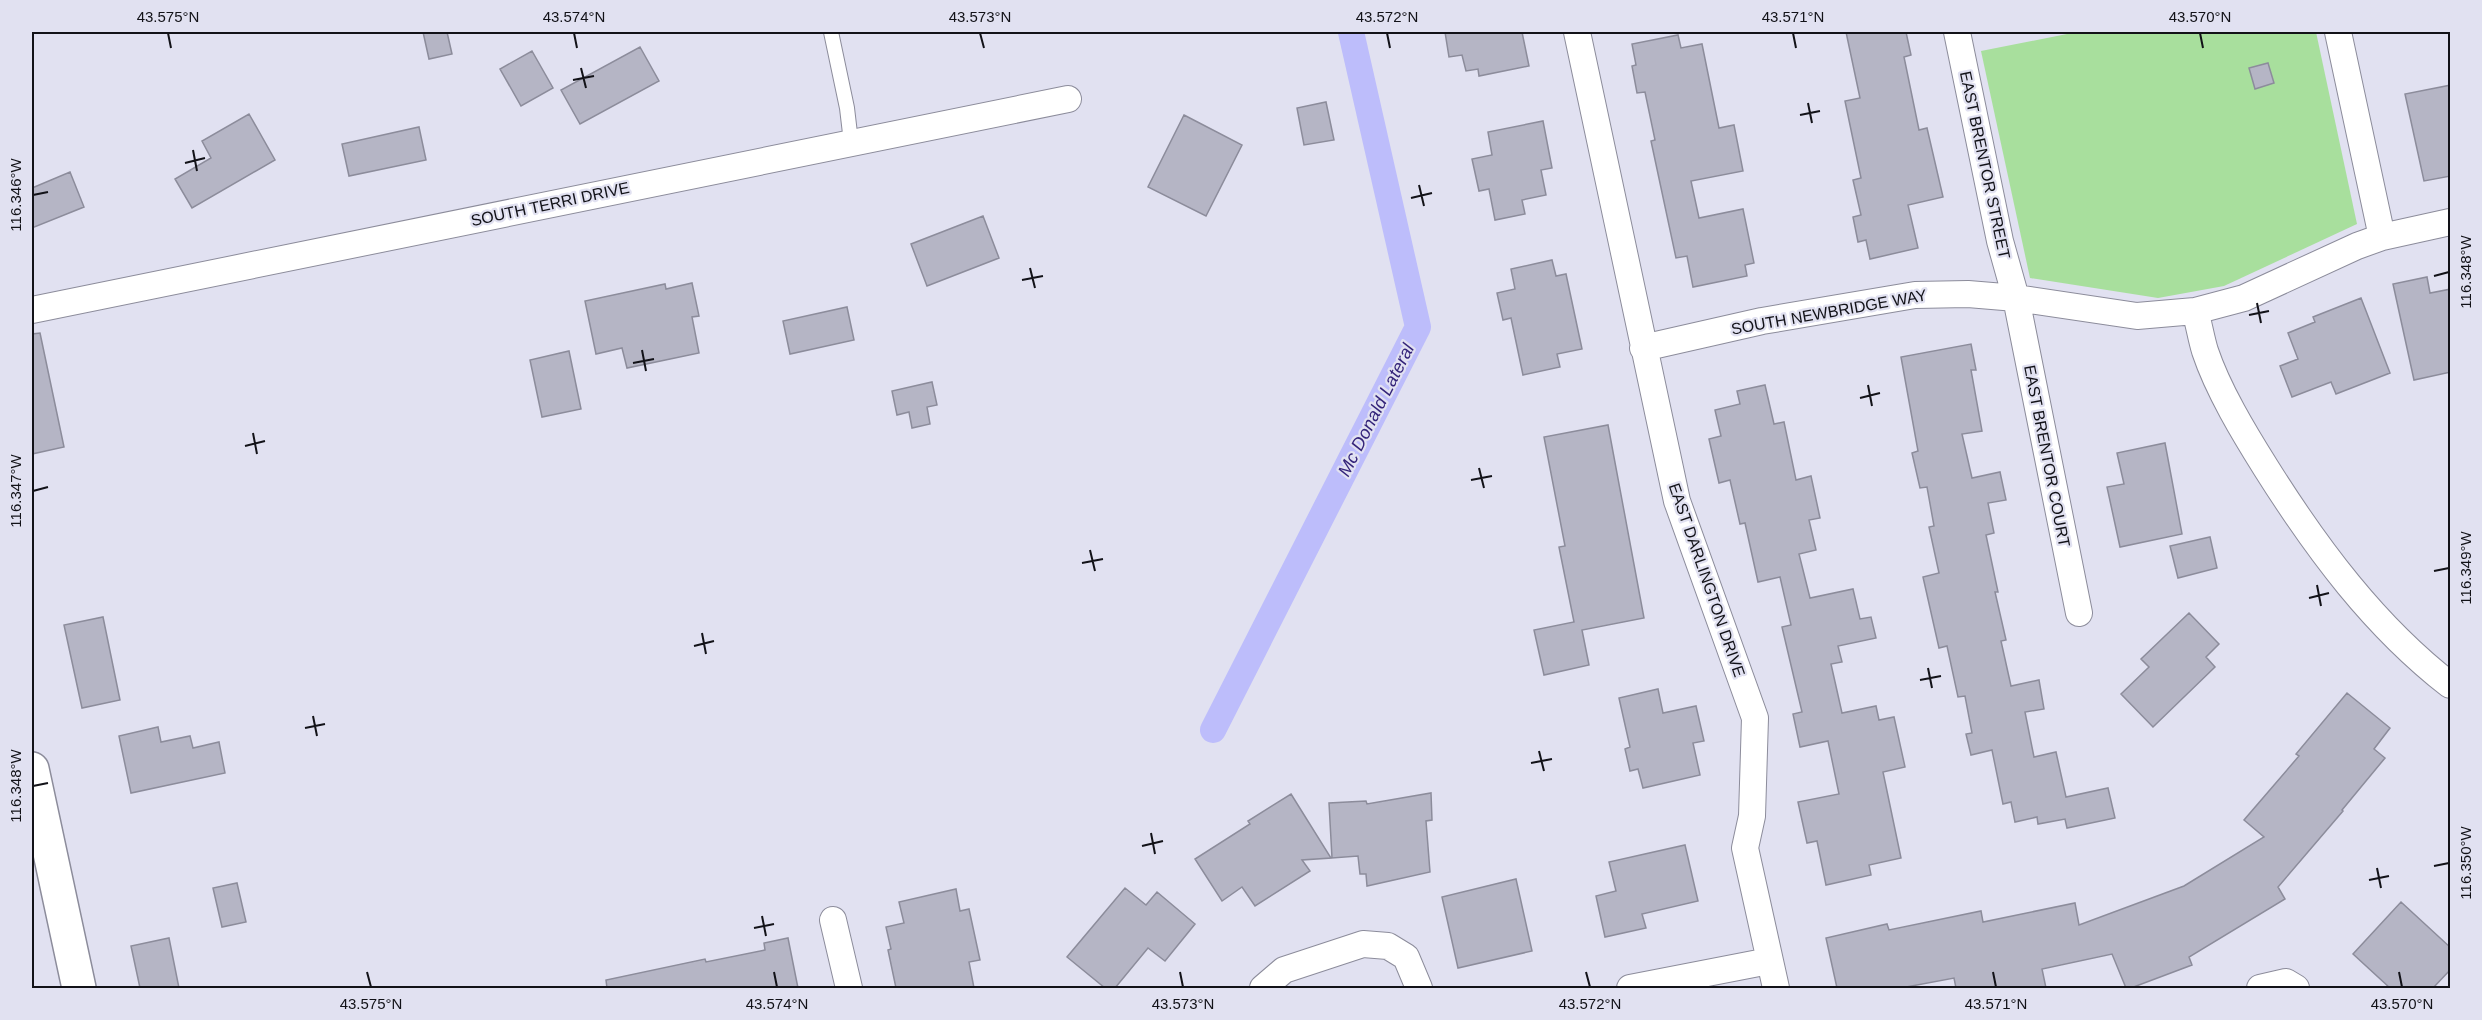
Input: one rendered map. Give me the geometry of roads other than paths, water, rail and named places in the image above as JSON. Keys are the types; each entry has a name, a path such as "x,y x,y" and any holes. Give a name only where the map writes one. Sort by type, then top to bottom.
{"main road":[{"path":"32,769 79,988"}],"street":[{"name":"EAST DARLINGTON DRIVE","path":"1576,32 1677,501 1755,718 1752,816 1745,848 1776,988"},
{"name":"EAST BRENTOR STREET","path":"1957,32 2000,241 2016,298"},
{"path":"2338,32 2382,237"},
{"name":"SOUTH TERRI DRIVE","path":"32,310 1068,99"},
{"name":"SOUTH NEWBRIDGE WAY","path":"1643,348 1762,321 1915,295 1968,294 2016,298 2137,316 2195,311 2244,298 2302,270 2382,237 2451,222"},
{"name":"EAST BRENTOR COURT","path":"2016,298 2079,614"},
{"path":"2195,311 2206,352 2241,429 2302,525 2368,610 2429,668 2451,685"},
{"path":"832,920 849,988"},
{"path":"1263,988 1284,970 1363,944 1388,946 1406,957 1419,988"},
{"path":"1630,988 1769,961"},
{"path":"2260,988 2286,982 2296,988"}],"lane":[{"path":"831,32 847,108 850,142"}],"waterway":[{"name":"Mc Donald Lateral","path":"1213,730 1418,327 1351,32"}]}
